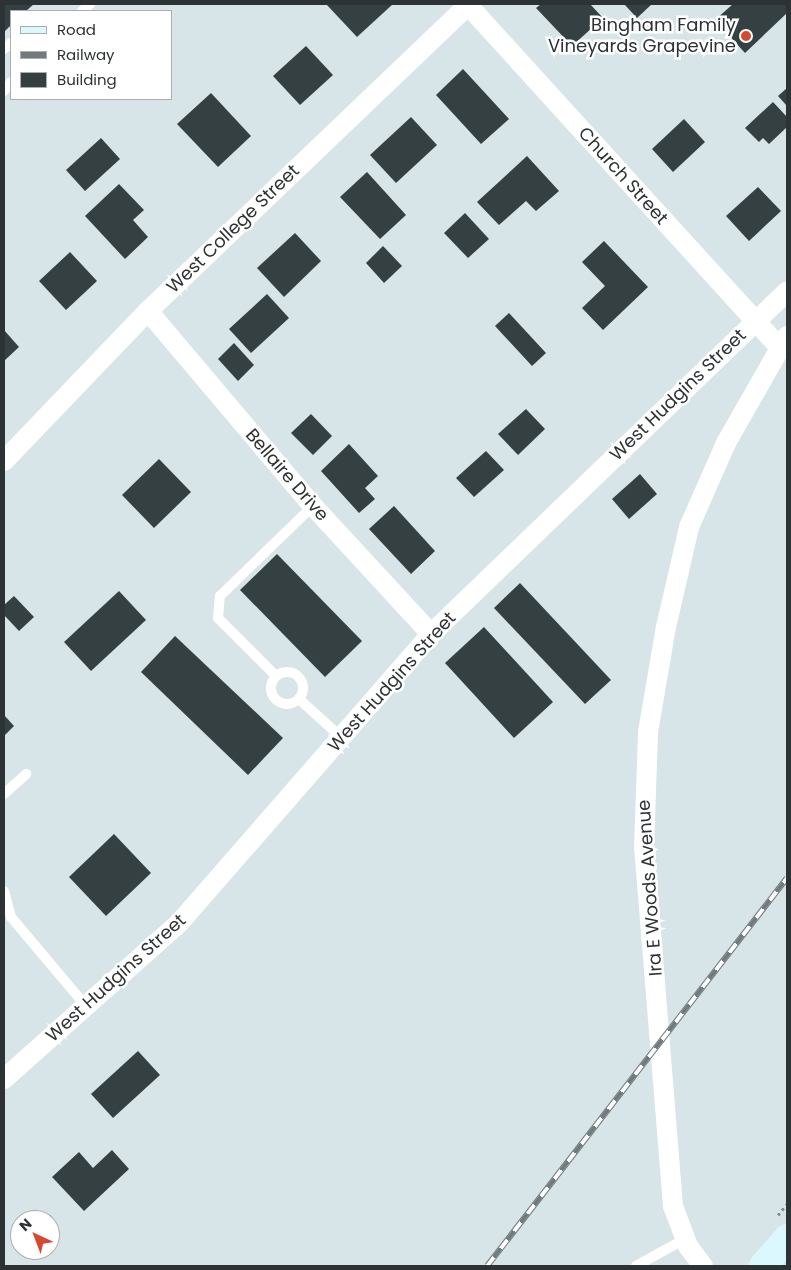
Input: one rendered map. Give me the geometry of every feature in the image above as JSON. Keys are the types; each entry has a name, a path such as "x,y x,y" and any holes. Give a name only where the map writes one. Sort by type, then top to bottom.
{"main road":[{"path":"763,1266 787,1238"}],"street":[{"name":"West College Street","path":"4,461 148,311 468,4"},
{"name":"Church Street","path":"468,4 755,320 783,341"},
{"name":"West Hudgins Street","path":"4,1079 180,922 431,634 787,291"},
{"name":"Bellaire Drive","path":"148,311 313,506 431,634"},
{"name":"Ira E Woods Avenue","path":"703,1266 685,1238 673,1206 644,848 648,732 666,627 689,527 726,443 783,341"}],"lane":[{"path":"276,676 218,618 217,609 220,596 313,506"},
{"path":"288,671 300,676 304,688 299,700 287,704 275,699 271,687 276,676 288,671"},
{"path":"299,700 342,738"},
{"path":"4,794 26,774"},
{"path":"4,891 8,918 86,1006"},
{"path":"636,1266 685,1238"}],"building":[{"path":"4,4 34,4 27,10 10,10 10,26 4,32"},
{"path":"326,4 393,4 357,37"},
{"path":"541,4 590,4 603,18 572,46 536,8"},
{"path":"624,4 652,4 637,18"},
{"name":"Bingham Family Vineyards Grapevine","path":"733,4 787,4 787,13 745,53 715,20"},
{"path":"306,46 333,75 300,105 273,76"},
{"path":"463,69 509,119 481,144 436,95"},
{"path":"787,88 787,106 778,96"},
{"path":"211,93 251,136 218,167 177,124"},
{"path":"773,102 787,117 787,127 769,144 763,138 759,142 745,128"},
{"path":"411,117 437,145 396,183 370,155"},
{"path":"684,119 705,142 673,172 652,149"},
{"path":"101,138 120,159 85,191 66,170"},
{"path":"527,156 559,191 536,211 526,201 499,225 477,202"},
{"path":"367,172 406,215 380,239 340,197"},
{"path":"119,184 144,210 133,220 148,237 125,259 85,216"},
{"path":"758,187 781,211 749,241 726,216"},
{"path":"465,213 489,239 468,258 444,233"},
{"path":"295,233 321,261 284,297 257,268"},
{"path":"604,241 648,287 603,330 582,308 605,286 582,262"},
{"path":"383,246 402,266 384,283 366,263"},
{"path":"70,252 97,281 66,310 39,281"},
{"path":"267,294 289,318 251,353 229,329"},
{"path":"509,313 546,353 532,366 495,326"},
{"path":"4,330 19,347 4,361"},
{"path":"234,343 254,365 238,381 218,359"},
{"path":"526,409 545,429 518,455 498,434"},
{"path":"311,414 332,436 313,455 291,433"},
{"path":"349,444 378,476 365,488 375,499 359,513 321,471"},
{"path":"486,451 504,470 474,497 456,478"},
{"path":"159,459 191,492 154,528 122,495"},
{"path":"640,474 657,494 629,519 612,499"},
{"path":"394,506 435,551 411,574 369,529"},
{"path":"277,554 362,641 325,677 240,590"},
{"path":"520,583 611,680 585,704 494,608"},
{"path":"119,591 146,620 91,671 64,642"},
{"path":"14,596 34,617 19,631 4,615 4,605"},
{"path":"484,627 553,702 514,738 445,663"},
{"path":"175,636 283,738 248,775 141,672"},
{"path":"4,715 14,726 4,736"},
{"path":"114,834 151,873 106,916 69,877"},
{"path":"138,1051 160,1075 113,1118 91,1094"},
{"path":"112,1150 129,1169 84,1211 52,1177 79,1152 93,1168"}],"railway":[{"path":"487,1266 787,878"}],"place":[{"name":"Bingham Family Vineyards Grapevine","path":"746,36"}]}
